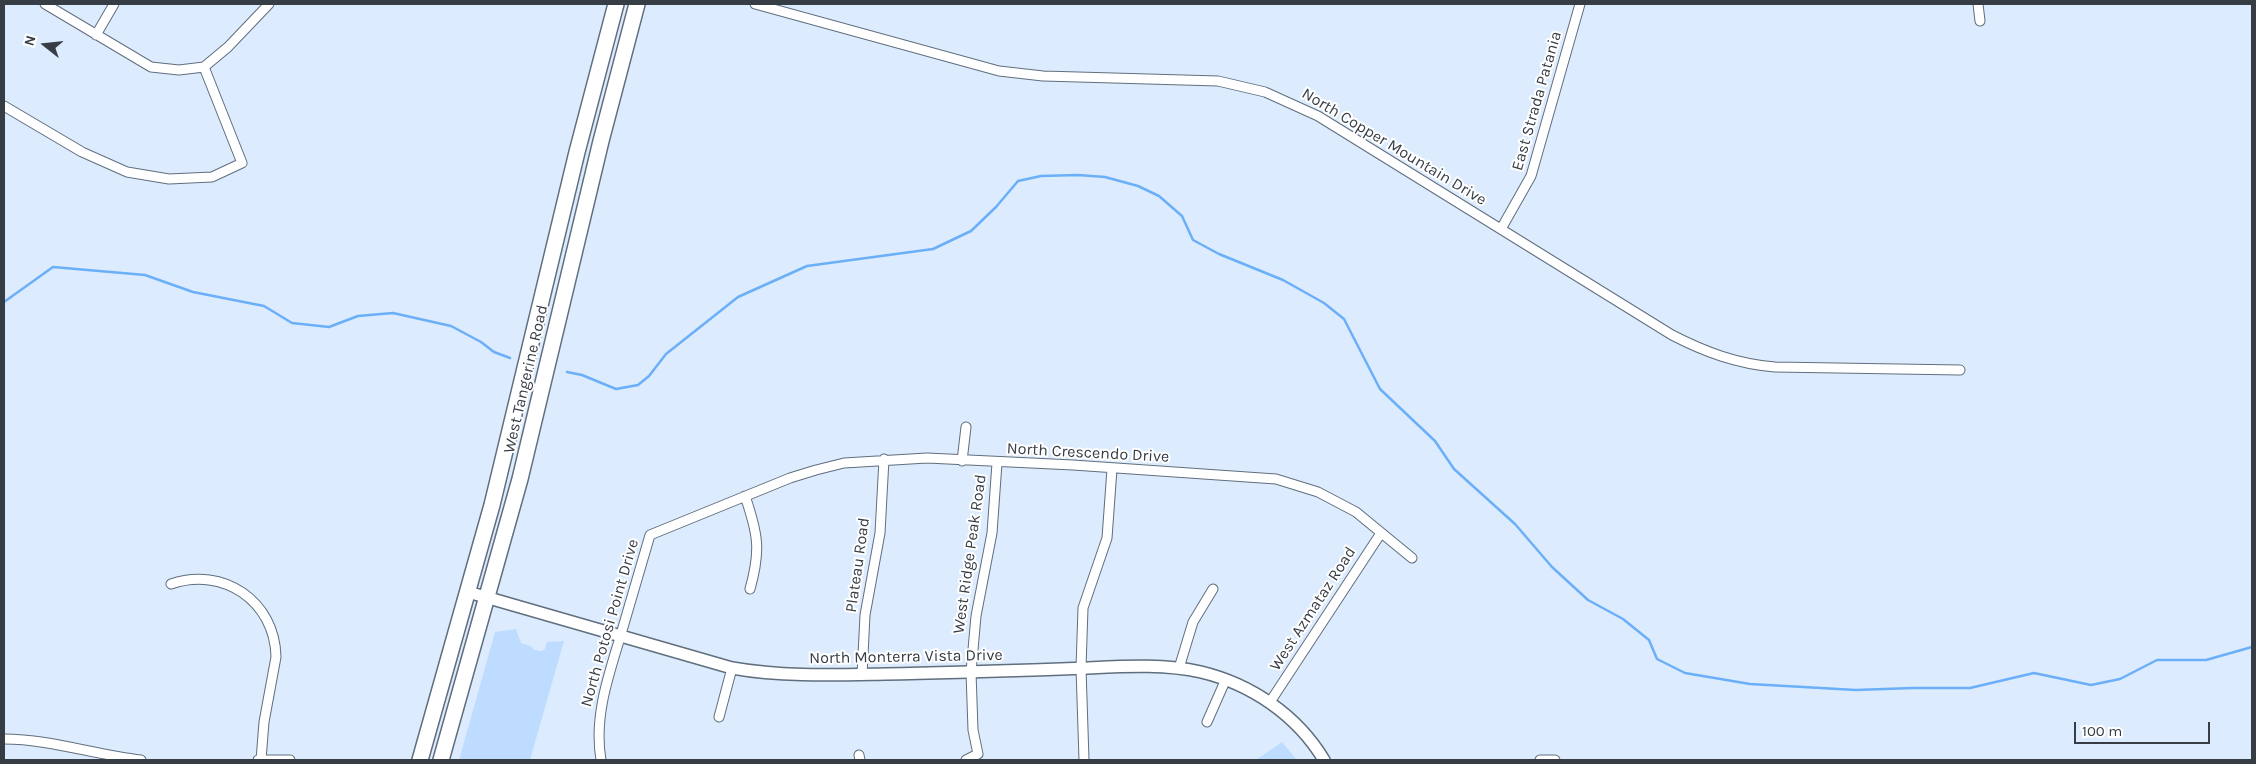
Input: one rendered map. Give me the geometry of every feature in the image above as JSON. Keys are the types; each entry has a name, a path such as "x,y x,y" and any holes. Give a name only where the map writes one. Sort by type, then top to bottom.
{"main road":[{"name":"West Tangerine Road","path":"420,760 506,452 579,143 616,4"},
{"name":"West Tangerine Road","path":"441,760 488,598 529,443 601,140 637,4"}],"street":[{"path":"45,4 151,67 179,70 204,67 228,47 264,6"},
{"path":"96,35 114,4"},
{"name":"North Copper Mountain Drive","path":"755,4 1000,71 1043,76 1196,79 1235,84 1265,92 1318,116 1672,335 1719,357 1756,366 1775,368 1960,370"},
{"name":"East Strada Patania","path":"1501,229 1528,184 1537,161 1580,4"},
{"path":"1978,4 1980,21"},
{"path":"4,106 82,152 127,172 169,179 212,177 242,164 204,67"},
{"path":"962,461 966,428"},
{"name":"North Crescendo Drive","path":"745,496 816,470 844,463 884,459 927,458 997,463 1073,465 1276,478 1318,492 1356,512 1412,558"},
{"name":"Plateau Road","path":"862,675 865,615 880,534 884,459"},
{"name":"West Ridge Peak Road","path":"966,760 978,754 973,730 971,672 976,616 992,533 997,463"},
{"path":"1084,760 1080,668 1083,608 1106,538 1112,469"},
{"path":"745,496 756,527 758,550 756,569 750,589"},
{"name":"North Potosi Point Drive","path":"601,760 598,744 599,718 620,636 650,535 745,496"},
{"name":"West Azmataz Road","path":"1270,702 1381,533"},
{"path":"171,584 187,578 198,578 225,584 251,599 262,610 274,636 276,657 259,760 290,760"},
{"path":"1179,668 1193,622 1213,589"},
{"name":"North Monterra Vista Drive","path":"468,592 732,668 765,674 862,675 1080,668 1179,668 1226,679 1270,702 1303,732 1324,760"},
{"path":"719,717 732,668"},
{"path":"1206,722 1226,679"},
{"path":"4,739 42,742 119,758 141,760"},
{"path":"1540,760 1555,760"}],"shaded area":[{"path":"516,629 521,643 531,646 534,650 541,651 545,649 547,642 564,641 530,760 459,760 495,632"},
{"path":"1282,742 1297,760 1256,760"}],"waterway":[{"path":"567,372 582,375 616,389 638,385 649,376 666,354 738,297 807,266 933,249 971,231 996,207 1018,181 1041,176 1078,175 1105,177 1138,186 1159,196 1182,216 1193,240 1219,254 1283,280 1324,303 1344,319 1380,389 1435,441 1454,469 1515,524 1552,567 1588,600 1623,619 1649,640 1657,659 1685,673 1750,684 1856,690 1970,688 2034,673 2091,685 2120,679 2157,660 2206,660 2252,647"},
{"path":"4,302 53,267 145,275 193,292 264,306 292,323 329,327 358,316 393,313 451,326 481,342 494,352 510,358"}]}
